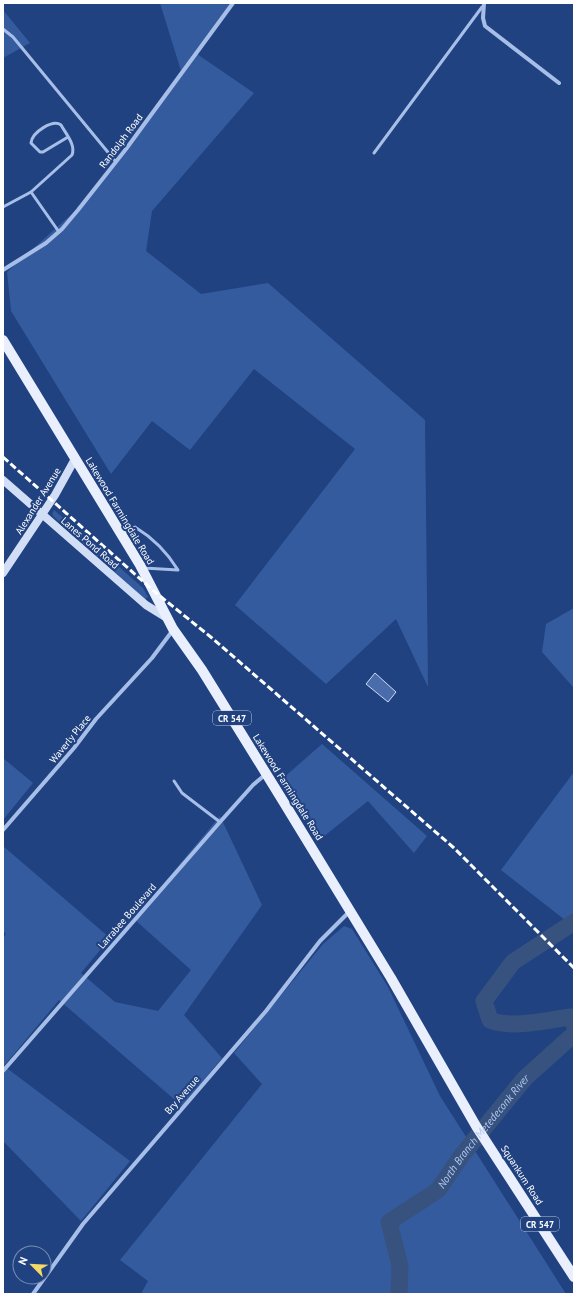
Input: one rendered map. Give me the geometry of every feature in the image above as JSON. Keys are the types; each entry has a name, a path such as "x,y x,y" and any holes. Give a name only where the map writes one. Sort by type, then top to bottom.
{"main road":[{"name":"Lakewood Farmingdale Road","path":"3,340 142,568 173,629 202,670 409,1008 476,1126"},
{"name":"Squankum Road","path":"476,1126 574,1277"}],"street":[{"name":"Randolph Road","path":"4,269 46,243 59,232 78,210 116,162 233,3"},
{"path":"483,5 485,26 492,33 559,83"},
{"name":"Alexander Avenue","path":"3,573 63,482 75,459"},
{"name":"Lanes Pond Road","path":"3,480 146,605 167,618"},
{"name":"Waverly Place","path":"3,830 74,748 96,719 152,658 173,629"},
{"name":"Larrabee Boulevard","path":"3,1071 220,822 253,785 266,774"},
{"name":"Bry Avenue","path":"33,1294 83,1224 266,1010 320,941 350,911"}],"lane":[{"path":"374,153 483,5"},
{"path":"3,29 13,37 116,162"},
{"path":"3,207 31,192 71,158 74,148 68,137 61,125 54,123 34,134 31,143 37,151 44,152 68,137"},
{"path":"31,192 59,232"},
{"path":"3,264 4,269"},
{"path":"121,534 135,527 146,534 163,550 178,570 142,568"},
{"path":"174,781 182,792 220,822"}],"shaded area":[{"path":"160,3 234,3 197,54 254,93 152,211 146,251 201,294 268,283 425,420 428,687 396,619 326,684 235,605 355,449 254,369 190,450 152,421 111,474 11,311 7,272 83,204 182,74"},
{"path":"3,10 30,43 3,58"},
{"path":"54,510 143,588 148,597 145,599 54,517 52,514"},
{"path":"574,608 574,688 542,652 546,624"},
{"path":"322,744 427,836 414,853 368,801 318,841 281,780"},
{"path":"3,758 33,783 3,820"},
{"path":"574,772 574,927 501,870"},
{"path":"220,816 262,905 184,1015 222,1058 182,1106 59,1000 4,1066 130,1161 81,1221 3,1141 3,938 6,934 3,931 3,846 110,938 81,973 115,1002 158,1011 191,970 134,919"},
{"path":"344,926 352,929 388,987 440,1096 566,1294 141,1294 148,1281 120,1260 262,1084 234,1053 323,944"}],"building":[{"path":"375,673 396,692 388,702 366,684"}],"waterway":[{"name":"North Branch Metedeconk River","path":"574,922 513,962 484,1001 490,1020 499,1023 518,1024 570,1017 574,1024"},
{"name":"North Branch Metedeconk River","path":"399,1294 400,1266 389,1222 438,1190 462,1155 525,1078 574,1034"}],"railway":[{"path":"3,457 155,592 212,638 454,848 574,968"}]}
